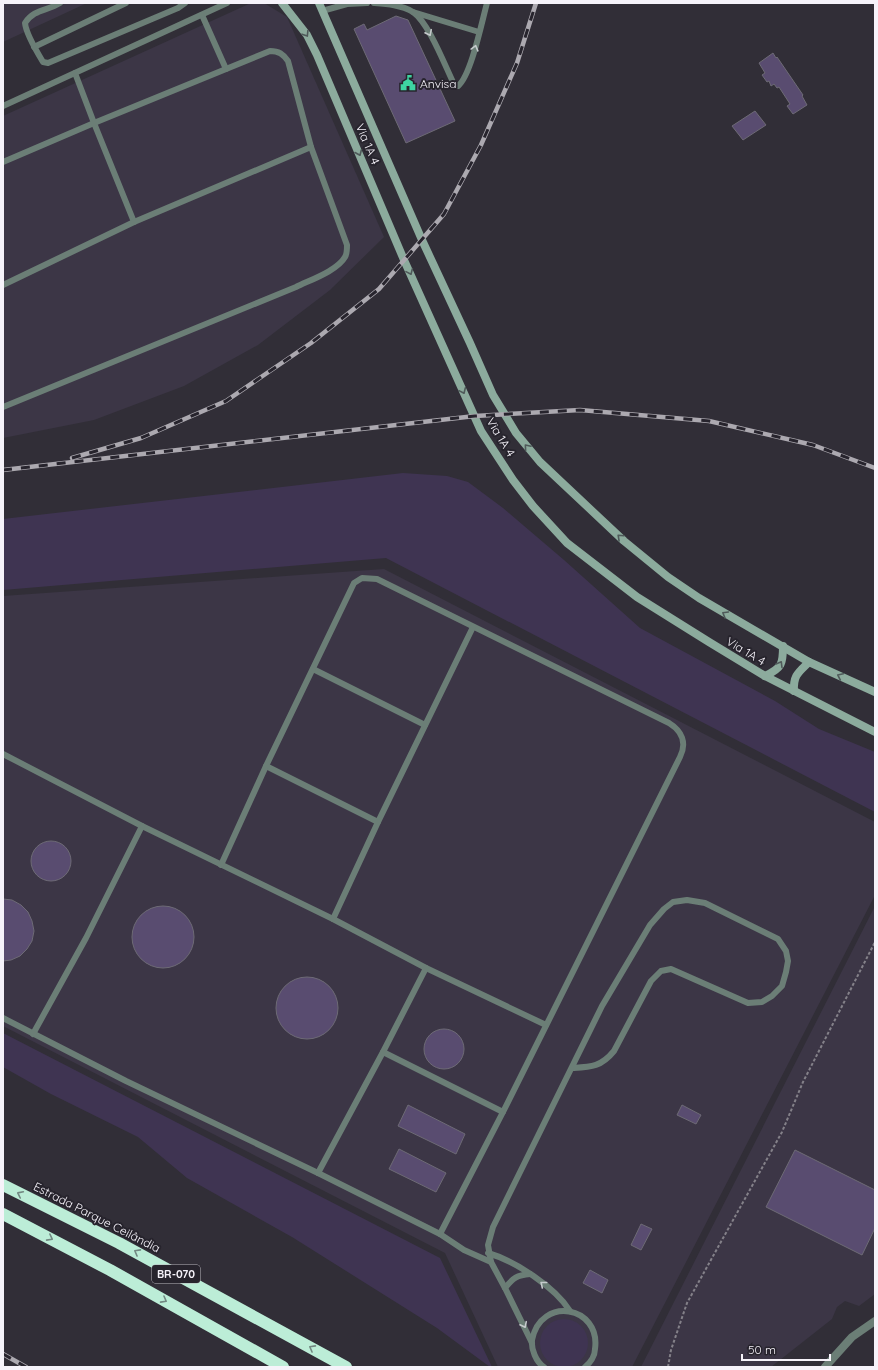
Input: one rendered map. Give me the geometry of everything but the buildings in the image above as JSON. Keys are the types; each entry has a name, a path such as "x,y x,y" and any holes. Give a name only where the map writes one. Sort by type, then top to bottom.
{"highway":[{"name":"Estrada Parque Ceilândia","path":"3,1185 119,1243 346,1367"},
{"name":"BR-070","path":"3,1214 110,1270 283,1367"}],"main road":[{"name":"Via 1A 4","path":"282,3 307,35 404,260 481,431 513,480 533,506 567,543 637,597 765,676 875,732"},
{"name":"Via 1A 4","path":"321,7 422,240 493,395 516,433 540,462 624,541 668,577 699,598 809,662 875,692"},
{"path":"765,676 774,672 782,663 783,646"},
{"path":"794,691 795,677 809,662"}],"street":[{"path":"826,1367 852,1337 875,1321"}],"lane":[{"path":"60,3 32,14 25,23 25,27 34,47 43,62 48,63 178,8 185,3"},
{"path":"34,47 126,3"},
{"path":"3,106 227,3"},
{"path":"321,7 367,3"},
{"path":"374,3 394,5 479,32"},
{"path":"413,12 426,27 456,86 458,86 462,82 471,61 487,3"},
{"path":"202,15 226,69"},
{"path":"3,162 270,51 277,51 288,61 312,147 347,245 345,258 336,267 296,287 3,407"},
{"path":"75,73 134,222"},
{"path":"3,286 134,222 312,147"},
{"path":"221,865 266,766 354,583 362,578 377,579 668,723 680,733 684,746 680,757 503,1112 440,1234"},
{"path":"332,919 473,627"},
{"path":"313,669 425,725"},
{"path":"3,754 142,826 332,919 426,968 546,1024"},
{"path":"266,766 378,822"},
{"path":"33,1034 86,938 142,826"},
{"path":"544,1367 534,1354 532,1342 491,1262 488,1253 488,1245 493,1227 602,1006 650,925 664,909 673,902 687,900 705,903 778,939 786,951 788,961 782,986 772,996 762,1002 748,1003 671,969 661,971 651,981 614,1051 608,1058 592,1067 572,1068"},
{"path":"318,1173 426,968"},
{"path":"3,1018 126,1081 318,1173 440,1234 464,1250 491,1262"},
{"path":"382,1052 503,1112"},
{"path":"488,1253 512,1262 530,1274 565,1303 570,1311"},
{"path":"505,1288 511,1280 516,1277 530,1274"},
{"path":"532,1342 535,1329 544,1318 556,1311 570,1311 583,1317 592,1327 597,1340 595,1354 586,1367"}],"path":[{"path":"668,1367 671,1350 687,1303 782,1132 802,1082 875,942"}],"shaded area":[{"path":"3,3 87,3 3,42"},
{"path":"251,3 264,3 287,17 384,237 330,290 258,345 184,386 94,420 3,438 3,116"},
{"path":"403,473 447,476 468,482 503,508 640,628 775,701 819,729 875,752 875,812 386,558 3,590 3,519"},
{"path":"384,569 875,822 875,895 632,1367 498,1367 445,1253 3,1026 3,596"},
{"path":"875,906 875,1294 859,1306 845,1301 837,1307 832,1319 771,1367 641,1367"},
{"path":"3,1033 440,1258 492,1367 437,1328 292,1237 187,1178 138,1137 51,1094 3,1067"},
{"path":"559,1319 569,1319 581,1326 588,1338 588,1348 581,1360 569,1367 559,1367 551,1363 544,1356 540,1348 540,1338 544,1330 551,1323"}],"railway":[{"path":"72,458 141,438 226,401 311,343 379,289 444,214 481,145 517,63 536,3"},
{"path":"3,470 475,416 580,410 709,421 813,445 875,468"},
{"path":"3,1354 26,1367"}],"place":[{"name":"Anvisa","path":"408,83"}]}
